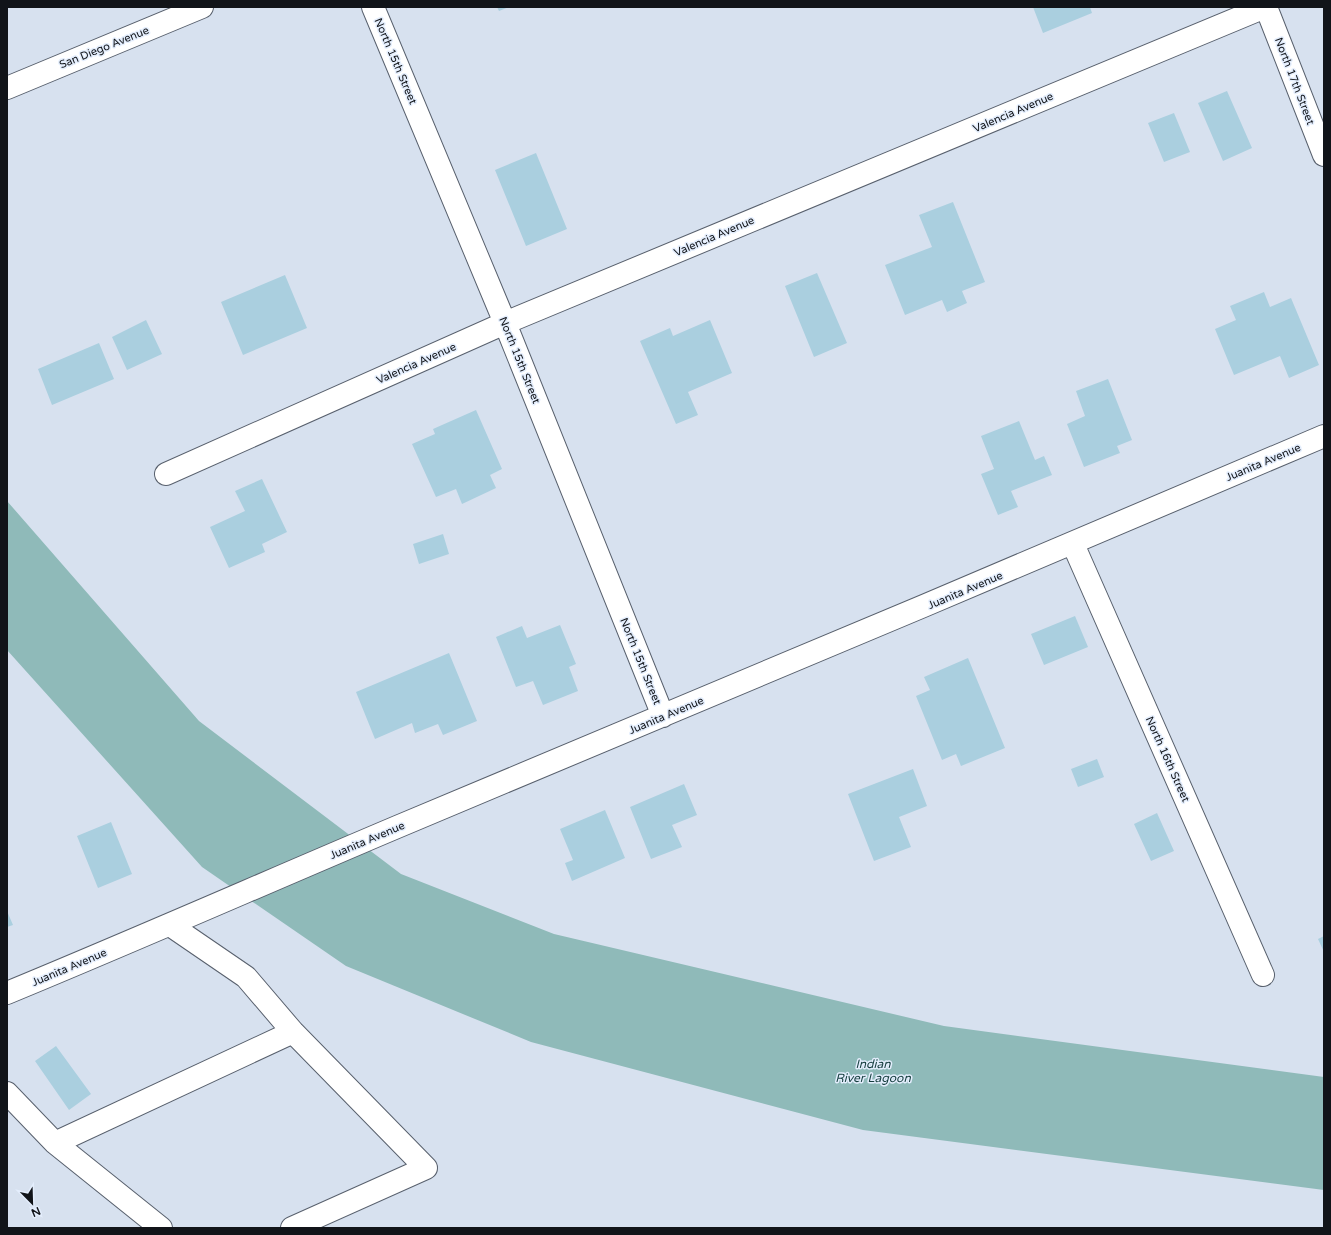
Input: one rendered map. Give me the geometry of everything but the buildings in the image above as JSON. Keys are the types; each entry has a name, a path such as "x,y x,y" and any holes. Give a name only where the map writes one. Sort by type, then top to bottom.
{"street":[{"name":"San Diego Avenue","path":"7,88 202,7"},
{"name":"North 15th Street","path":"373,7 505,323 663,716"},
{"name":"Valencia Avenue","path":"166,474 505,323 1266,7"},
{"name":"North 17th Street","path":"1266,7 1324,155"},
{"name":"Juanita Avenue","path":"7,993 170,925 397,827 1073,544 1324,436"},
{"name":"North 16th Street","path":"1073,544 1263,975"},
{"path":"170,925 246,977 293,1032 426,1168 292,1228"},
{"path":"55,1143 293,1032"},
{"path":"7,1093 55,1143 161,1228"}],"water":[{"name":"Indian River Lagoon","path":"7,501 199,721 401,874 554,934 944,1026 1324,1077 1324,1190 863,1130 531,1042 346,966 202,867 7,650"}]}
